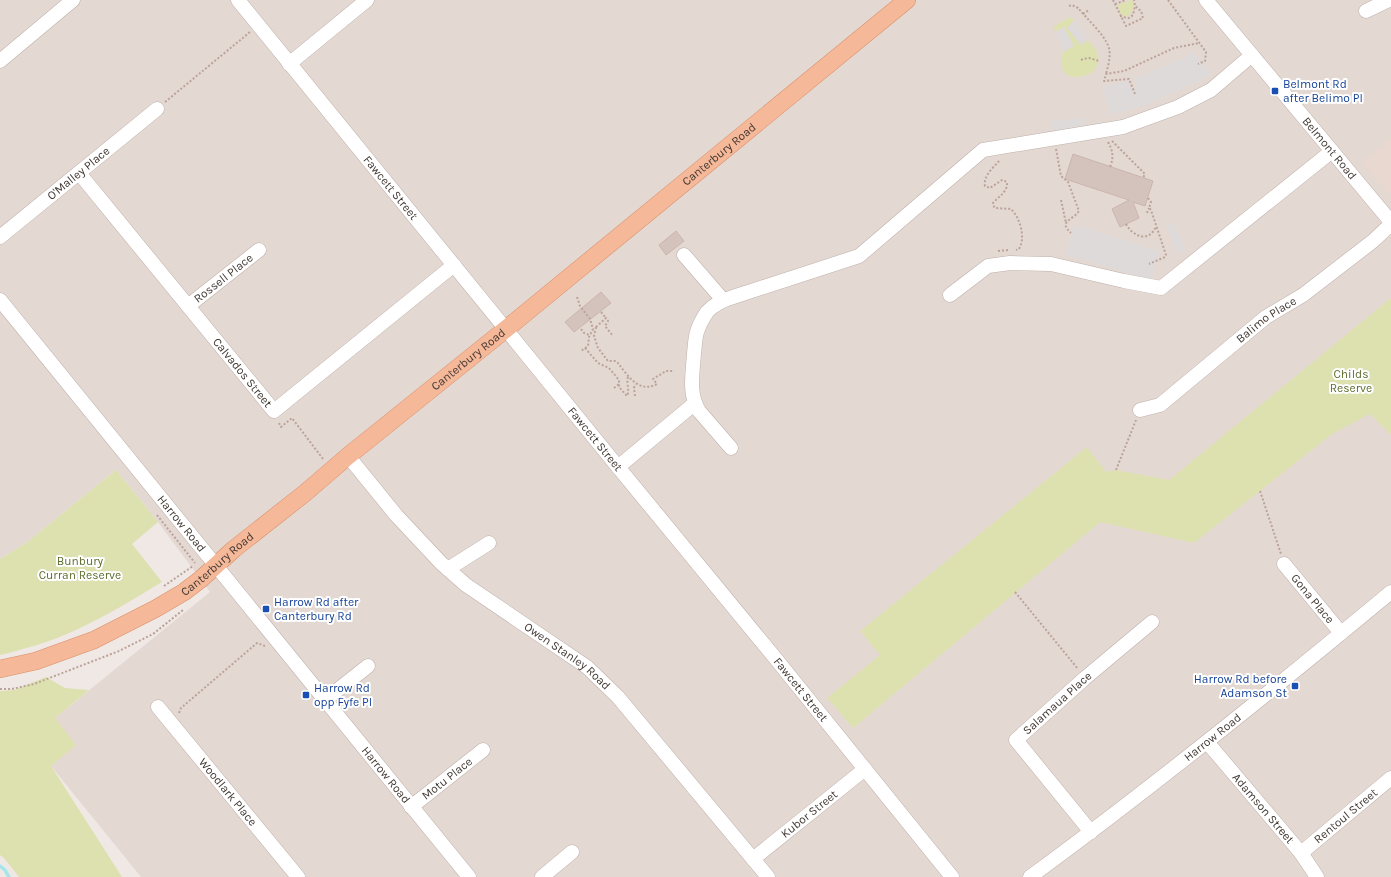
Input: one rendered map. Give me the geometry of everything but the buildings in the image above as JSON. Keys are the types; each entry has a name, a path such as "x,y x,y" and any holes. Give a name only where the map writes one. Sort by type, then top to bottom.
{"main road":[{"name":"Canterbury Road","path":"0,669 36,661 94,640 171,600 201,579 234,549 299,498 348,456 506,329 907,0"}],"street":[{"path":"0,61 73,0"},
{"name":"Fawcett Street","path":"238,0 952,877"},
{"path":"289,64 367,0"},
{"name":"Belmont Road","path":"1206,0 1391,223"},
{"path":"1366,11 1389,0"},
{"path":"731,448 705,420 694,404 692,394 696,332 708,312 714,306 723,300 859,256 983,150 1123,127 1178,107 1211,90 1252,55"},
{"name":"O'Malley Place","path":"0,237 156,109"},
{"path":"950,296 988,266 1010,263 1051,264 1161,288 1332,151"},
{"name":"Calvados Street","path":"79,173 274,411 454,265"},
{"name":"Balimo Place","path":"1140,410 1160,405 1266,317 1303,295 1373,241 1391,223"},
{"name":"Rossell Place","path":"188,306 259,250"},
{"path":"684,254 723,300"},
{"name":"Harrow Road","path":"0,300 469,877"},
{"path":"618,467 694,404"},
{"name":"Owen Stanley Road","path":"348,456 396,515 448,570 466,585 587,668 618,697 768,877"},
{"path":"448,570 489,543"},
{"name":"Gona Place","path":"1284,564 1341,633"},
{"name":"Harrow Road","path":"1030,877 1091,832 1207,742 1391,592"},
{"name":"Salamaua Place","path":"1091,832 1016,740 1085,678 1152,622"},
{"path":"325,700 368,666"},
{"name":"Woodlark Place","path":"158,707 298,877"},
{"name":"Adamson Street","path":"1207,742 1301,853 1316,877"},
{"name":"Motu Place","path":"411,807 483,750"},
{"name":"Kubor Street","path":"753,859 865,769"},
{"name":"Rentoul Street","path":"1301,853 1391,778"},
{"path":"542,877 572,852"}],"path":[{"path":"1113,0 1126,26 1143,18 1143,15 1138,7 1135,6"},
{"path":"1114,4 1126,0"},
{"path":"1120,15 1123,18 1129,18 1133,15 1135,6 1134,0"},
{"path":"1168,0 1206,52 1205,61 1198,64"},
{"path":"1069,6 1072,5 1078,8 1105,41 1109,49 1110,58 1104,81 1129,79 1135,94"},
{"path":"1083,14 1089,10"},
{"path":"156,109 259,25"},
{"path":"1106,74 1124,71 1174,48 1199,43"},
{"path":"1082,60 1088,58 1099,61"},
{"path":"1102,130 1112,151 1113,156 1110,167"},
{"path":"1102,130 1145,174 1143,178"},
{"path":"1054,138 1061,176 1068,182 1079,212 1066,224"},
{"path":"996,265 996,254 999,251 1019,249 1022,243 1020,222 1014,211 1007,208 995,208 993,205 993,203 1007,188 1007,182 1002,180 990,188 985,186 984,182 989,172 1011,146"},
{"path":"1147,213 1151,202 1148,198"},
{"path":"1062,200 1066,228 1071,233"},
{"path":"1149,208 1151,210 1166,255 1165,258 1149,264"},
{"path":"1126,224 1128,228 1136,235 1146,236 1152,234 1156,225"},
{"path":"577,297 580,306 590,318 593,329"},
{"path":"601,312 608,321 605,326 613,336"},
{"path":"581,351 588,346 589,335 593,329 606,318"},
{"path":"596,327 594,336 598,348 608,361 615,361 618,363 635,384 650,387 656,385 657,384 653,379 666,371 673,371"},
{"path":"581,329 584,333 589,335"},
{"path":"585,348 592,358 598,363 609,368 619,380 619,387 627,396 627,382 629,377"},
{"path":"603,364 608,360"},
{"path":"614,388 620,383"},
{"path":"635,384 635,396"},
{"path":"1116,470 1140,410"},
{"path":"274,411 280,427 292,418 324,460"},
{"path":"1260,491 1284,564"},
{"path":"164,586 194,565"},
{"path":"1015,592 1085,678"},
{"path":"174,725 181,708 257,644 266,646 275,638"}],"shaded area":[{"path":"0,0 1391,0 1391,877 141,877 51,766 55,718 210,592 158,522 116,470 26,543 0,559"},
{"path":"1074,19 1087,40 1081,45 1067,28"},
{"path":"1064,27 1074,46 1065,51 1055,32"},
{"path":"1194,52 1211,75 1153,102 1110,115 1103,87 1128,81 1131,89 1136,88 1134,79"},
{"path":"1084,117 1085,126 1052,131 1050,122"},
{"path":"1391,139 1391,197 1362,162"},
{"path":"1174,222 1186,251 1178,254 1166,225"},
{"path":"1074,225 1159,251 1150,280 1065,254"}],"green space":[{"path":"1132,0 1134,3 1132,12 1126,17 1121,14 1117,5"},
{"path":"1070,17 1074,19 1067,28 1081,45 1087,40 1097,52 1097,66 1090,74 1072,77 1063,71 1061,60 1063,53 1074,46 1064,27 1055,32 1054,27"},
{"name":"Childs Reserve","path":"1391,298 1391,435 1370,414 1332,434 1194,543 1100,522 853,728 827,698 880,655 860,631 1087,447 1106,472 1116,470 1169,480"},
{"name":"Bunbury Curran Reserve","path":"116,470 158,522 132,544 162,582 109,613 76,630 58,638 0,655 0,559 26,543"},
{"path":"46,677 65,688 89,690 55,718 76,745 51,766 122,877 19,877 0,855 0,691 14,690"}],"waterway":[{"path":"0,866 5,870 9,877"}],"place":[{"name":"Belmont Rd after Belimo Pl","path":"1275,91"},
{"name":"Harrow Rd after Canterbury Rd","path":"266,609"},
{"name":"Harrow Rd before Adamson St","path":"1295,686"},
{"name":"Harrow Rd opp Fyfe Pl","path":"306,695"}]}
